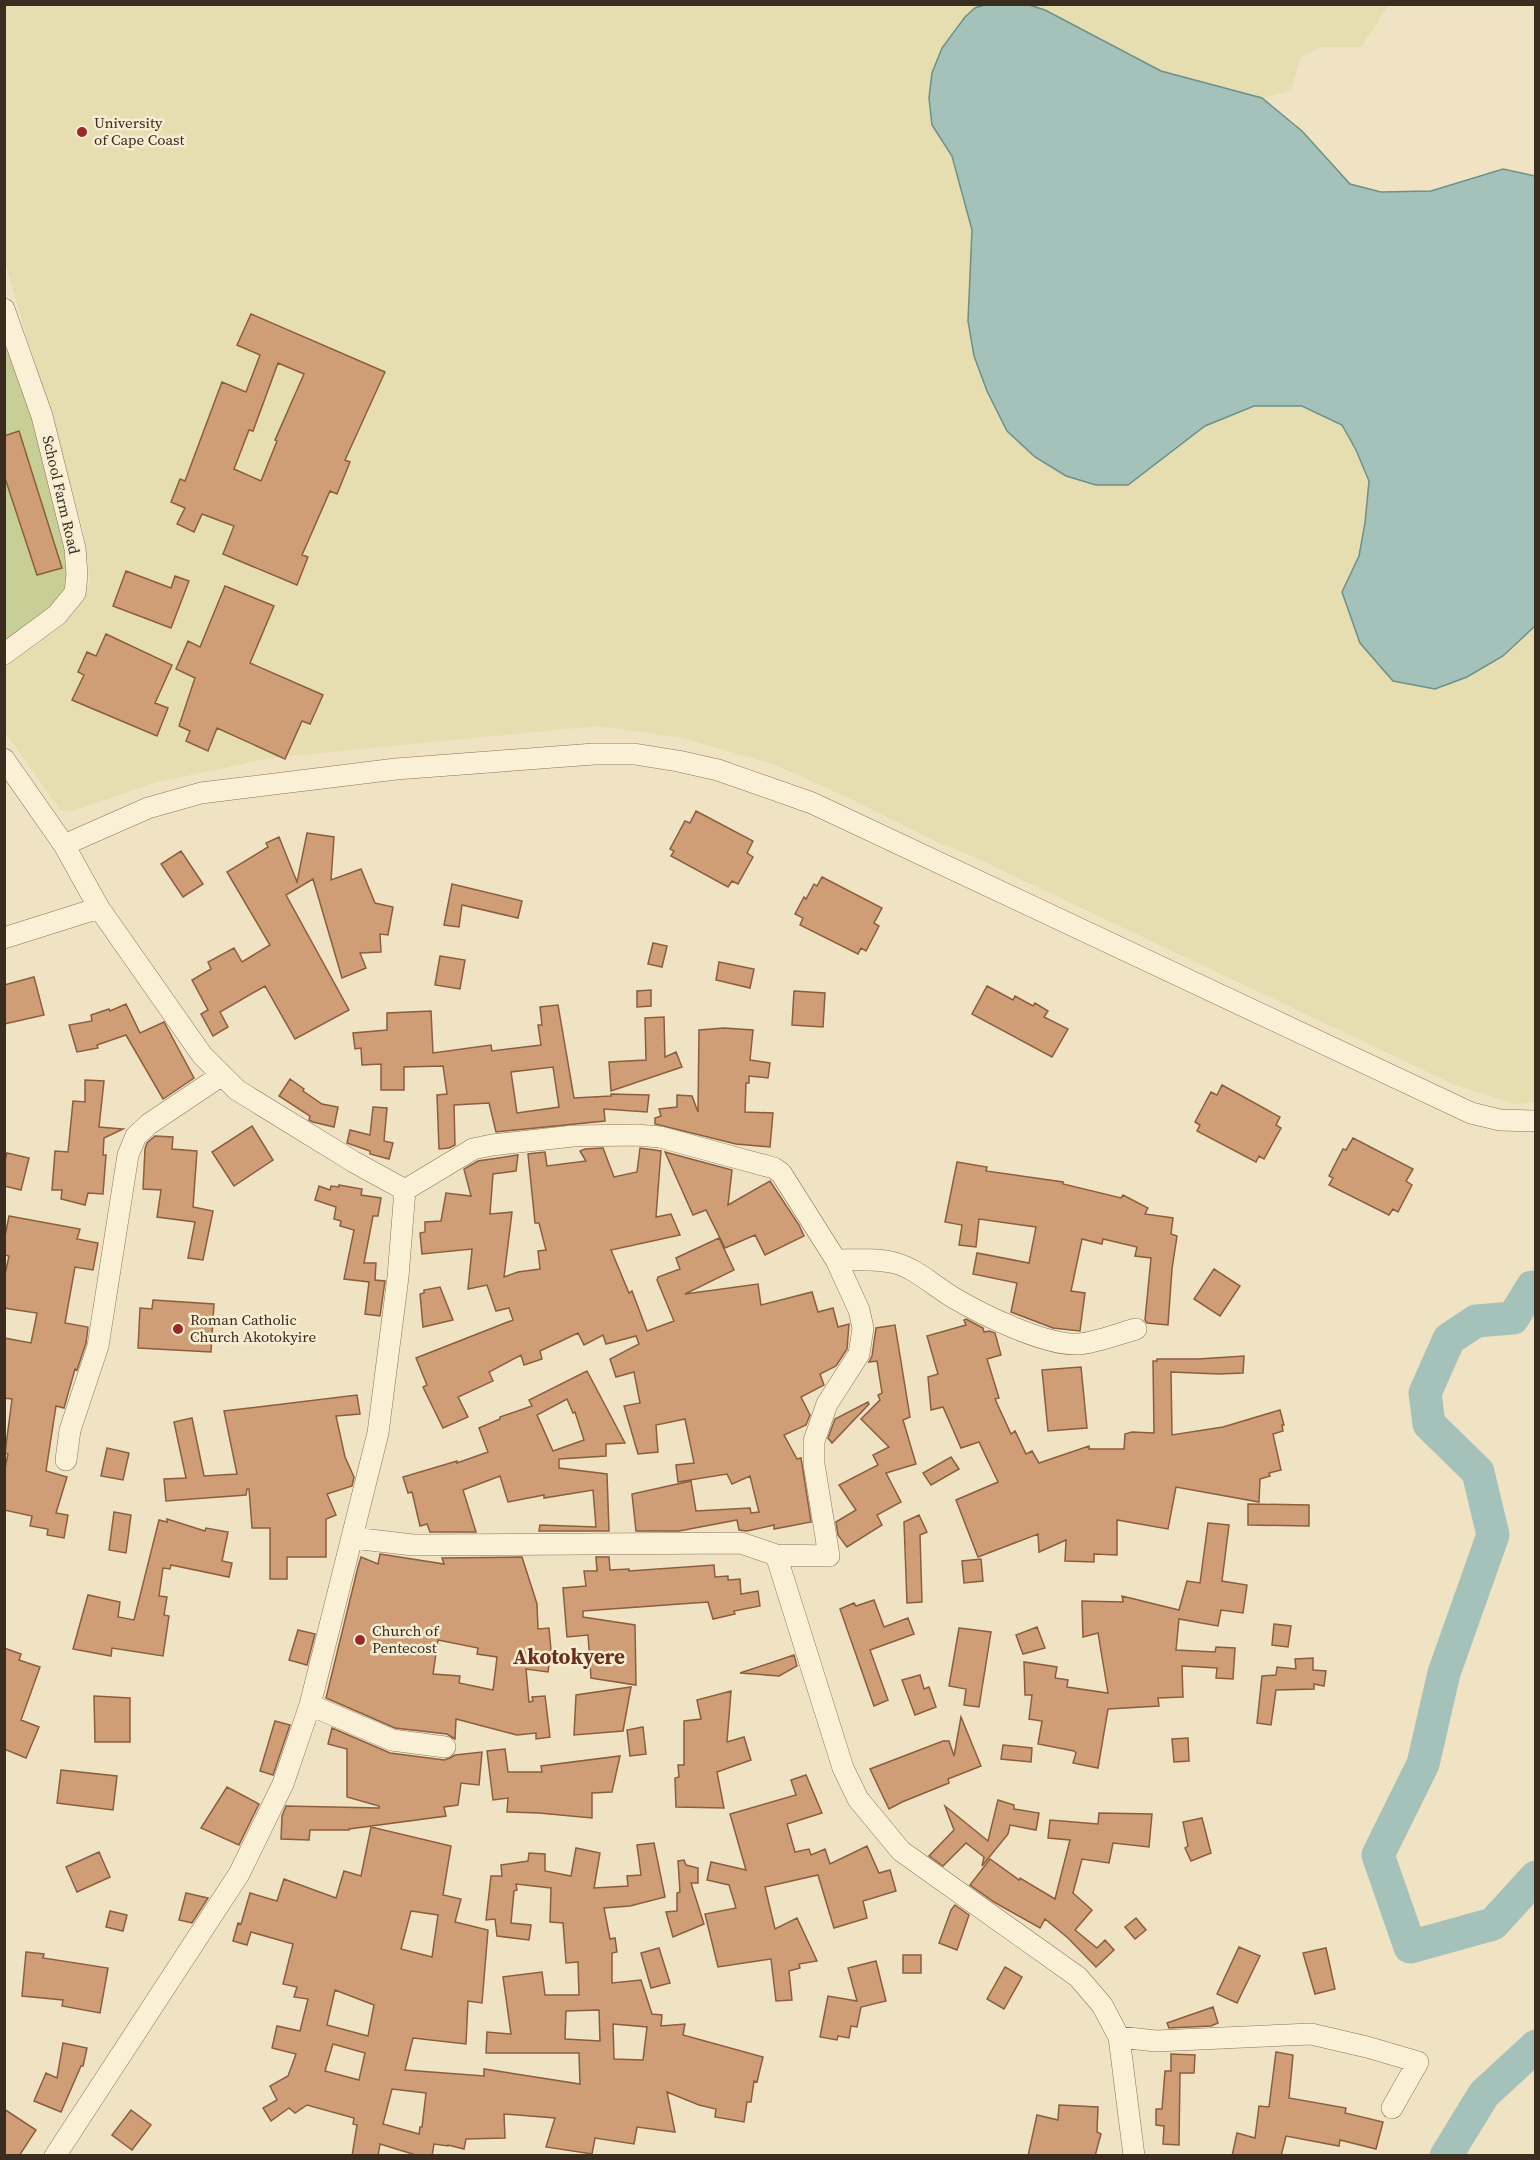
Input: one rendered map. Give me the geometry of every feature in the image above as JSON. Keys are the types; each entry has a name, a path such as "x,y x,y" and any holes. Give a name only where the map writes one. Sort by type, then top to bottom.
{"street":[{"name":"School Farm Road","path":"4,309 42,416 75,548 77,574 75,593 57,615 4,654"},
{"path":"64,845 148,808 201,794 271,784 396,769 594,754 634,754 678,761 717,770 812,803 1471,1113 1500,1120 1536,1121"},
{"path":"4,759 64,845 99,908 201,1055 237,1090 354,1162 405,1190"},
{"path":"4,939 99,908"},
{"path":"66,1460 70,1430 98,1346 128,1155 136,1136 149,1124 222,1075"},
{"path":"353,1538 413,1545 741,1543 776,1555 829,1556 814,1464 813,1441 827,1404 859,1354 863,1328 859,1310 836,1260 782,1173 774,1168 660,1137 573,1136 473,1149 405,1190"},
{"path":"55,2156 239,1874 283,1784 310,1705 378,1432 398,1277 405,1190"},
{"path":"836,1260 883,1261 897,1264 910,1269 955,1299 1013,1327 1052,1341 1076,1344 1092,1342 1136,1329"},
{"path":"776,1555 843,1768 858,1799 901,1851 1078,1977 1102,2005 1119,2037 1134,2156"},
{"path":"310,1705 392,1740 445,1747"},
{"path":"1119,2037 1156,2041 1311,2034 1418,2062 1392,2108"}],"shaded area":[{"path":"4,5 984,5 975,8 965,17 942,48 932,73 929,98 932,125 952,156 972,230 968,321 1128,485 1205,426 1255,406 1302,406 1342,425 1369,481 1359,556 1342,592 1503,656 1535,626 1535,1102 1515,1104 1455,1085 976,858 939,843 842,795 775,765 683,738 597,726 270,758 154,783 73,811 60,810 5,732 5,646 64,611 90,583 84,532 5,262"},
{"path":"1029,5 1389,5 1361,47 1322,47 1300,58 1291,91 1262,98 1161,71 1045,10"}],"green space":[{"path":"4,328 39,432 71,565 63,596 4,646"}],"water":[{"path":"984,5 1029,5 1045,10 1161,71 1262,98 1302,131 1350,184 1381,192 1431,191 1503,169 1535,176 1535,626 1503,656 1467,677 1435,689 1393,681 1360,643 1342,592 1359,556 1369,481 1342,425 1302,406 1254,406 1205,426 1128,485 1096,485 1066,476 1035,457 1007,431 987,391 974,356 968,321 972,230 952,156 932,125 929,98 932,73 942,48 965,17 975,8"}],"building":[{"path":"251,314 385,372 345,460 350,462 337,494 330,491 302,555 308,557 297,585 223,554 234,526 202,514 194,532 177,524 185,508 171,502 180,479 185,481 222,382 246,392 260,355 237,345","holes":["278,363 304,374 275,440 277,441 261,481 234,469 249,430 253,431"]},
{"path":"19,431 62,568 37,575 4,475 4,436"},
{"path":"126,571 171,588 175,576 189,581 171,628 113,606"},
{"path":"225,586 274,606 250,663 323,695 310,724 302,721 285,759 217,728 208,751 186,741 190,731 179,726 195,678 176,669 188,641 200,647"},
{"path":"106,634 172,665 155,703 168,708 157,736 72,700 84,675 78,672 87,652 96,656"},
{"path":"696,811 753,841 747,853 753,857 738,884 732,881 728,887 671,856 674,851 670,849 685,821 690,823"},
{"path":"307,833 334,837 331,880 361,869 375,903 393,907 388,935 380,934 381,952 360,953 366,968 342,978 313,879 286,895 349,1010 295,1039 265,986 220,1012 228,1027 213,1036 201,1014 208,1010 192,980 211,969 208,962 234,948 242,962 270,945 227,872 268,847 266,843 279,837 297,882"},
{"path":"181,851 203,884 183,897 161,864"},
{"path":"822,877 882,908 874,923 879,926 866,951 861,948 858,954 800,925 803,918 795,914 804,897 806,899 814,884 817,886"},
{"path":"452,884 522,901 518,918 462,905 459,927 444,925"},
{"path":"653,943 667,946 662,967 648,964"},
{"path":"440,956 465,960 460,989 435,985"},
{"path":"719,962 754,969 750,988 716,980"},
{"path":"34,977 44,1015 4,1024 4,985"},
{"path":"987,986 1013,1000 1015,996 1033,1006 1035,1003 1048,1011 1044,1017 1068,1029 1052,1057 972,1014"},
{"path":"651,990 651,1006 637,1007 637,991"},
{"path":"794,991 825,993 823,1027 792,1025"},
{"path":"126,1004 140,1033 164,1022 194,1078 163,1099 126,1035 97,1045 98,1048 77,1052 69,1025 92,1021 91,1015 109,1009 110,1011"},
{"path":"558,1005 574,1098 611,1096 611,1094 649,1095 647,1112 604,1109 605,1121 496,1132 489,1103 454,1105 455,1145 439,1149 437,1095 447,1094 443,1066 404,1067 404,1090 381,1090 381,1064 362,1065 361,1048 355,1049 353,1033 387,1030 387,1013 431,1011 433,1053 491,1045 492,1051 541,1045 538,1025 542,1025 540,1007","holes":["553,1067 559,1107 517,1113 511,1072"]},
{"path":"664,1017 665,1057 676,1052 682,1067 611,1091 609,1062 646,1060 645,1018"},
{"path":"724,1028 753,1030 750,1060 770,1063 768,1078 749,1076 749,1083 746,1083 745,1112 773,1113 770,1147 736,1144 655,1124 655,1118 661,1116 659,1109 677,1107 677,1095 692,1096 698,1112 699,1030"},
{"path":"290,1079 322,1104 338,1107 334,1127 309,1120 310,1116 279,1096"},
{"path":"85,1080 104,1081 99,1127 123,1129 104,1138 103,1155 106,1155 103,1194 88,1193 85,1205 61,1199 62,1190 52,1190 55,1151 68,1152 73,1101 85,1102"},
{"path":"1222,1085 1280,1117 1276,1125 1281,1128 1264,1159 1259,1156 1256,1162 1197,1131 1200,1125 1195,1122 1211,1092 1217,1095"},
{"path":"373,1107 387,1108 384,1141 393,1143 389,1159 370,1154 370,1151 347,1143 350,1130 370,1135"},
{"path":"252,1126 273,1160 234,1186 212,1152"},
{"path":"155,1136 173,1137 172,1149 197,1151 193,1207 213,1211 203,1260 188,1258 195,1222 157,1217 161,1190 143,1189 145,1149 147,1143"},
{"path":"1353,1138 1413,1169 1406,1181 1412,1185 1398,1212 1393,1209 1389,1215 1329,1185 1333,1178 1329,1176 1343,1149 1346,1150"},
{"path":"603,1148 614,1177 637,1172 640,1148 661,1151 656,1217 671,1214 680,1235 611,1250 629,1293 632,1291 647,1331 674,1321 657,1280 658,1277 680,1269 676,1258 719,1238 734,1270 685,1294 758,1284 761,1305 812,1292 818,1312 833,1308 838,1327 849,1324 847,1349 836,1366 820,1374 824,1385 801,1397 810,1415 806,1425 784,1435 797,1459 801,1458 811,1522 774,1529 774,1525 747,1531 739,1530 737,1520 679,1531 636,1531 632,1494 691,1481 696,1511 750,1508 751,1513 759,1512 750,1476 732,1484 727,1474 678,1482 676,1465 694,1463 685,1419 656,1425 658,1452 638,1454 624,1406 640,1403 634,1372 616,1377 610,1359 639,1344 636,1336 606,1344 603,1335 584,1345 578,1333 540,1351 542,1359 524,1365 521,1355 489,1372 493,1381 458,1397 468,1417 443,1428 423,1387 427,1385 416,1358 513,1320 509,1308 496,1311 487,1285 468,1289 472,1249 422,1254 420,1233 425,1232 425,1222 441,1221 446,1193 471,1196 464,1169 478,1161 518,1155 516,1171 493,1174 490,1214 512,1212 504,1277 518,1272 540,1269 538,1251 546,1250 539,1223 535,1223 528,1154 545,1152 547,1166 586,1161 580,1151"},
{"path":"665,1152 732,1170 728,1205 770,1181 804,1236 765,1255 755,1235 725,1248 706,1210 693,1215"},
{"path":"7,1153 29,1158 21,1190 4,1186 4,1164"},
{"path":"957,1162 987,1167 986,1171 1063,1182 1063,1184 1121,1198 1123,1195 1148,1208 1145,1214 1173,1218 1171,1234 1177,1236 1168,1325 1147,1323 1145,1320 1151,1258 1135,1256 1137,1247 1103,1239 1102,1244 1082,1239 1071,1291 1085,1293 1080,1331 1053,1328 1011,1312 1017,1283 973,1274 977,1253 1029,1263 1036,1227 979,1219 976,1247 959,1245 962,1225 945,1222"},
{"path":"339,1185 362,1189 361,1195 381,1198 378,1216 373,1216 364,1263 376,1263 375,1280 385,1281 380,1316 365,1314 369,1282 344,1279 354,1230 340,1226 341,1221 334,1219 336,1207 315,1200 319,1186 330,1190 331,1186 339,1187"},
{"path":"9,1216 80,1229 77,1239 98,1243 93,1270 75,1267 65,1323 88,1327 86,1343 77,1370 75,1369 64,1408 56,1406 46,1471 67,1477 56,1513 68,1515 64,1538 47,1535 48,1529 30,1526 32,1516 4,1510 4,1473 8,1454 5,1453 12,1399 4,1398 4,1338 31,1343 37,1313 4,1308 4,1279 9,1256 4,1255 4,1241"},
{"path":"1214,1269 1240,1286 1220,1316 1194,1299"},
{"path":"440,1287 453,1320 423,1327 420,1294 424,1293 424,1290"},
{"path":"153,1300 214,1304 211,1352 138,1348 140,1308 152,1309"},
{"path":"964,1320 983,1328 984,1332 995,1333 1001,1355 987,1359 999,1398 995,1399 1011,1434 1015,1431 1026,1454 1032,1451 1039,1463 1089,1446 1089,1449 1124,1449 1125,1434 1154,1433 1153,1361 1244,1356 1243,1373 1171,1372 1172,1435 1223,1427 1280,1410 1284,1425 1282,1425 1283,1431 1273,1434 1281,1470 1269,1473 1270,1476 1260,1479 1259,1502 1176,1487 1168,1529 1117,1520 1117,1555 1094,1554 1094,1562 1065,1561 1066,1540 1039,1552 1038,1534 978,1557 956,1500 998,1482 979,1442 961,1448 943,1407 931,1410 928,1377 938,1374 927,1336 966,1325"},
{"path":"895,1325 910,1417 903,1420 916,1464 886,1473 901,1502 877,1515 882,1525 847,1547 838,1535 836,1522 856,1510 839,1485 878,1465 873,1455 889,1447 861,1419 880,1400 878,1395 882,1393 877,1361 869,1362 876,1328"},
{"path":"1081,1367 1087,1428 1048,1431 1042,1370"},
{"path":"587,1371 625,1443 606,1444 606,1456 559,1459 559,1468 607,1474 609,1531 539,1531 540,1525 596,1527 593,1490 544,1498 544,1495 508,1502 500,1476 463,1490 476,1532 430,1532 427,1524 420,1526 412,1492 408,1493 403,1477 457,1461 457,1463 488,1452 479,1428 500,1417 532,1406 529,1400","holes":["567,1399 573,1413 575,1412 584,1440 553,1451 537,1415"]},
{"path":"357,1395 360,1414 336,1416 345,1457 354,1477 352,1486 327,1494 336,1515 326,1519 326,1557 287,1557 287,1579 270,1579 270,1528 252,1528 249,1489 246,1495 166,1501 164,1479 186,1478 174,1422 192,1418 204,1476 237,1474 224,1411"},
{"path":"868,1402 869,1404 832,1443 828,1438 835,1419"},
{"path":"107,1448 129,1453 123,1480 101,1476"},
{"path":"951,1457 959,1469 931,1485 923,1473"},
{"path":"1248,1504 1309,1505 1309,1526 1248,1525"},
{"path":"114,1512 131,1515 126,1553 109,1550"},
{"path":"919,1515 927,1532 920,1535 922,1602 907,1603 904,1522"},
{"path":"167,1519 205,1531 206,1528 228,1532 222,1561 232,1563 229,1577 171,1565 170,1569 163,1568 159,1596 167,1597 164,1615 169,1616 163,1656 112,1648 111,1656 73,1649 88,1595 120,1602 118,1617 134,1620 159,1520 167,1522"},
{"path":"1208,1523 1229,1525 1222,1581 1247,1585 1243,1613 1221,1610 1218,1626 1179,1619 1176,1650 1215,1652 1216,1647 1235,1648 1233,1679 1216,1678 1217,1668 1182,1666 1183,1697 1158,1698 1159,1706 1108,1709 1098,1768 1073,1763 1076,1753 1074,1751 1038,1744 1042,1721 1029,1719 1032,1695 1025,1695 1024,1662 1057,1667 1055,1678 1068,1680 1067,1687 1108,1693 1098,1633 1083,1637 1082,1601 1123,1602 1122,1596 1179,1610 1187,1581 1200,1583"},
{"path":"380,1554 444,1564 442,1558 522,1557 537,1604 538,1629 549,1628 551,1650 548,1672 526,1669 529,1702 533,1701 532,1697 545,1696 550,1737 536,1739 536,1733 517,1735 456,1719 455,1739 447,1734 395,1728 326,1698 361,1557 378,1564","holes":["438,1640 478,1648 477,1654 497,1657 493,1690 459,1683 460,1676 433,1674"]},
{"path":"596,1557 609,1557 610,1570 629,1569 629,1571 714,1565 715,1577 728,1576 728,1580 740,1579 741,1594 758,1591 760,1606 734,1611 735,1614 713,1619 708,1602 583,1611 583,1617 635,1625 636,1685 591,1678 588,1635 567,1637 563,1588 586,1586 584,1571 597,1571"},
{"path":"981,1559 983,1581 964,1583 962,1561"},
{"path":"874,1600 884,1627 908,1618 914,1634 870,1650 888,1700 874,1706 840,1609 854,1603 856,1606"},
{"path":"1274,1624 1291,1626 1288,1647 1272,1645"},
{"path":"1037,1627 1045,1648 1023,1654 1016,1635"},
{"path":"959,1628 991,1632 979,1707 964,1705 966,1689 949,1686"},
{"path":"298,1630 315,1634 307,1665 289,1660"},
{"path":"4,1648 21,1654 19,1660 40,1667 21,1720 39,1727 26,1758 4,1749"},
{"path":"794,1655 797,1666 779,1676 740,1673"},
{"path":"1313,1658 1313,1670 1326,1671 1324,1686 1314,1684 1314,1689 1276,1690 1271,1725 1257,1723 1262,1676 1276,1675 1277,1667 1296,1669 1295,1659"},
{"path":"920,1675 924,1689 929,1687 936,1707 915,1715 902,1680"},
{"path":"631,1687 623,1731 574,1735 576,1695"},
{"path":"731,1691 727,1742 744,1737 751,1760 717,1772 724,1808 676,1807 675,1778 679,1777 678,1765 684,1765 684,1721 701,1719 697,1700"},
{"path":"94,1696 130,1698 130,1742 95,1742"},
{"path":"961,1717 981,1766 948,1779 949,1783 889,1809 870,1769 943,1741 949,1741 954,1756"},
{"path":"275,1721 290,1725 273,1775 260,1771"},
{"path":"643,1727 646,1754 630,1756 627,1730"},
{"path":"332,1728 390,1753 444,1760 455,1755 482,1752 479,1785 461,1783 458,1805 444,1807 446,1816 349,1830 310,1830 309,1840 281,1839 282,1816 286,1806 379,1808 379,1806 347,1797 347,1749 328,1744"},
{"path":"1188,1738 1189,1761 1174,1762 1172,1739"},
{"path":"1003,1745 1032,1748 1031,1762 1001,1759"},
{"path":"505,1749 508,1772 542,1772 541,1766 620,1756 612,1792 592,1793 592,1818 507,1812 508,1798 493,1800 487,1751"},
{"path":"61,1770 117,1776 113,1810 57,1803"},
{"path":"806,1775 822,1813 787,1824 795,1852 809,1849 811,1855 825,1849 830,1864 867,1846 879,1873 890,1870 896,1891 863,1901 867,1918 834,1928 818,1875 765,1887 775,1929 797,1918 817,1961 799,1964 800,1968 789,1971 792,2000 776,2001 771,1959 718,1967 705,1914 736,1908 729,1885 707,1880 711,1862 746,1870 730,1814 796,1795 791,1780"},
{"path":"227,1787 259,1804 239,1845 201,1828"},
{"path":"998,1800 1014,1805 1014,1809 1039,1813 1036,1830 1010,1825 1008,1834 982,1866 984,1857 966,1843 943,1866 929,1856 954,1830 945,1806 988,1841"},
{"path":"1099,1813 1152,1814 1149,1847 1113,1843 1109,1863 1082,1859 1073,1893 1092,1910 1075,1930 1097,1948 1105,1940 1114,1950 1096,1967 1068,1938 1045,1919 1040,1928 994,1902 970,1885 990,1859 1019,1880 1020,1878 1055,1899 1070,1840 1048,1838 1050,1820 1098,1824"},
{"path":"1202,1818 1211,1853 1191,1861 1185,1848 1188,1846 1183,1822"},
{"path":"371,1827 451,1846 443,1895 461,1899 455,1922 488,1930 482,2003 468,2001 466,2044 413,2038 405,2070 484,2076 484,2069 580,2084 579,2053 486,2053 487,2032 511,2034 503,1977 542,1972 545,1995 579,1995 578,1962 566,1963 563,1923 550,1922 551,1888 516,1884 511,1923 531,1925 529,1940 497,1936 495,1919 486,1920 491,1876 502,1876 501,1865 528,1861 529,1853 545,1854 545,1871 571,1876 576,1848 600,1853 594,1888 628,1886 627,1876 641,1875 637,1845 654,1843 665,1897 630,1906 604,1908 610,1939 615,1938 617,1952 612,1953 612,1983 641,1980 652,2014 662,2015 661,2026 685,2024 683,2035 763,2057 757,2082 754,2081 751,2102 747,2102 744,2122 715,2117 716,2109 667,2092 675,2132 637,2127 634,2144 595,2138 592,2154 546,2147 555,2118 504,2114 505,2138 466,2139 464,2149 434,2144 432,2156 419,2156 380,2144 378,2156 352,2156 357,2125 353,2124 354,2118 307,2105 295,2113 289,2108 271,2121 263,2108 277,2100 270,2086 288,2076 296,2054 272,2048 277,2026 300,2031 308,1999 294,1997 297,1987 283,1984 293,1944 251,1932 247,1945 233,1941 238,1923 241,1924 250,1893 277,1901 284,1879 336,1898 344,1871 361,1876","holes":["411,1911 438,1915 432,1957 401,1949","335,1990 374,2005 368,2036 327,2025","599,2010 600,2041 565,2039 566,2011","613,2024 647,2027 643,2060 614,2059","333,2044 365,2053 359,2080 325,2071","392,2089 426,2093 419,2134 383,2124"]},
{"path":"99,1852 110,1877 77,1892 66,1867"},
{"path":"684,1860 686,1865 698,1868 698,1883 691,1883 704,1924 673,1937 666,1912 677,1911 677,1893 680,1892 678,1861"},
{"path":"186,1893 208,1898 192,1923 179,1920"},
{"path":"955,1905 969,1915 957,1950 939,1943"},
{"path":"110,1911 127,1915 123,1931 106,1927"},
{"path":"1136,1918 1146,1930 1135,1939 1125,1927"},
{"path":"1239,1947 1260,1956 1237,2003 1217,1994"},
{"path":"659,1948 670,1983 651,1988 641,1953"},
{"path":"1326,1948 1335,1989 1315,1994 1303,1953"},
{"path":"26,1952 44,1954 43,1958 108,1968 100,2013 62,2006 63,2000 22,1996"},
{"path":"903,1955 921,1955 921,1973 903,1973"},
{"path":"876,1961 886,2001 861,2007 857,2027 851,2026 849,2038 838,2036 837,2040 820,2037 828,1996 857,2001 848,1968"},
{"path":"1005,1967 1022,1977 1004,2009 987,1999"},
{"path":"1213,2007 1218,2023 1211,2026 1169,2028 1167,2023"},
{"path":"63,2043 87,2048 83,2066 81,2066 61,2112 34,2101 46,2073 57,2078"},
{"path":"1276,2052 1293,2055 1289,2098 1346,2108 1345,2113 1383,2122 1376,2149 1340,2140 1339,2146 1286,2136 1281,2156 1232,2156 1237,2133 1255,2138 1259,2106 1269,2107"},
{"path":"1171,2054 1195,2055 1194,2073 1180,2073 1179,2145 1163,2144 1164,2126 1156,2125 1156,2109 1162,2109 1165,2071 1171,2071"},
{"path":"1059,2105 1098,2107 1097,2132 1101,2134 1095,2156 1028,2156 1037,2115 1058,2120"},
{"path":"4,2109 36,2130 19,2156 4,2156"},
{"path":"131,2110 151,2125 132,2150 112,2135"}],"waterway":[{"path":"1536,1287 1532,1287 1513,1318 1476,1321 1449,1339 1425,1393 1429,1424 1478,1472 1493,1535 1444,1673 1423,1764 1378,1855 1410,1947 1493,1924 1536,1877"},
{"path":"1446,2156 1484,2094 1536,2046"}],"place":[{"name":"University of Cape Coast","path":"82,132"},
{"name":"Roman Catholic Church Akotokyire","path":"178,1329"},
{"name":"Church of Pentecost","path":"360,1640"}],"district":[{"name":"Akotokyere","path":"569,1657"}]}
